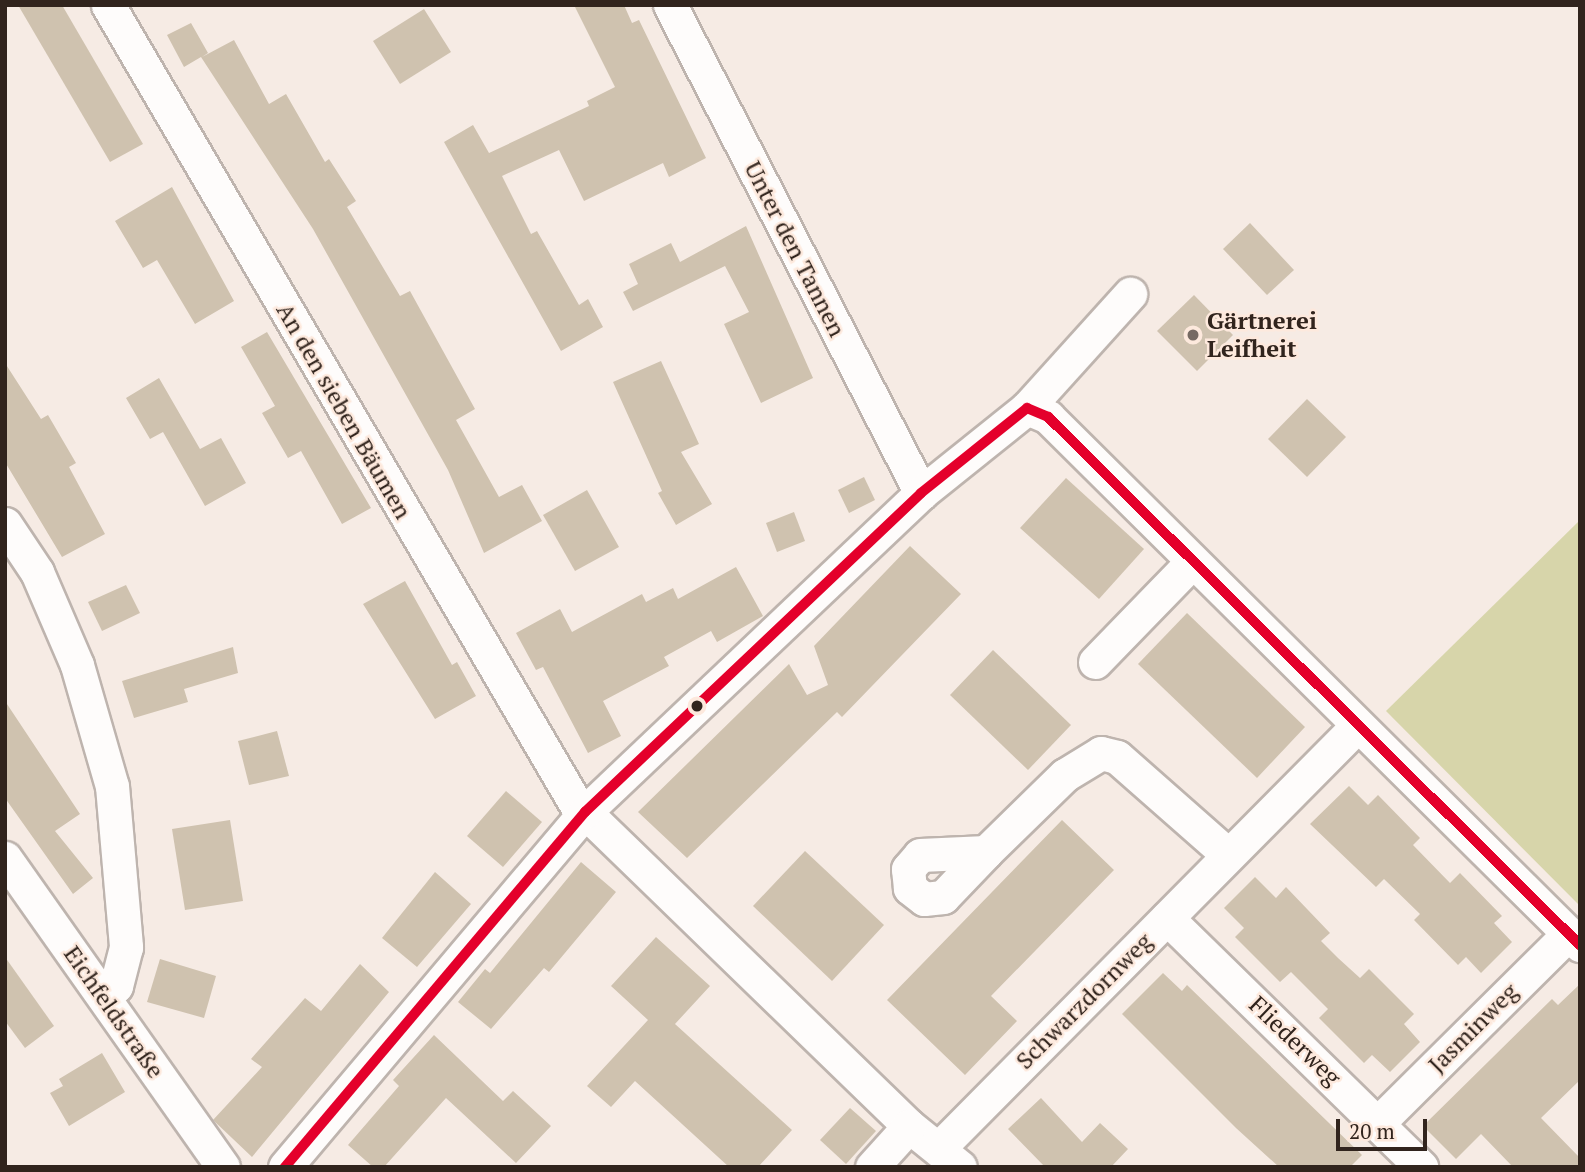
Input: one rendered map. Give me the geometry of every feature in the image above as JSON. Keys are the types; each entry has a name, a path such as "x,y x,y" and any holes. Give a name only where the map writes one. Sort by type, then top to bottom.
{"street":[{"name":"An den sieben Bäumen","path":"108,5 584,813 909,1126 950,1157"},
{"name":"Unter den Tannen","path":"670,5 921,493"},
{"path":"285,1167 584,813 921,493 1027,408 1130,294"},
{"path":"1027,408 1048,417 1356,727 1574,939"},
{"path":"5,524 37,572 77,665 112,786 126,947 116,986 104,995"},
{"path":"1095,662 1191,563"},
{"name":"Schwarzdornweg","path":"950,1157 1227,854 1356,727"},
{"path":"986,852 1065,775 1101,753 1117,757 1227,854"},
{"name":"Eichfeldstraße","path":"5,858 223,1167"},
{"name":"Fliederweg","path":"1167,918 1379,1122 1421,1167"},
{"name":"Jasminweg","path":"1379,1122 1574,939"},
{"path":"872,1167 909,1126"}],"shaded area":[{"path":"1580,520 1580,906 1386,711"}],"building":[{"path":"18,5 62,5 143,144 110,162"},
{"path":"574,5 624,5 632,23 639,20 706,158 669,177 663,163 584,201 559,150 502,176 531,234 537,231 579,305 588,299 603,327 561,351 444,142 473,125 489,153 589,106 587,101 615,87"},
{"path":"424,9 451,52 400,84 373,41"},
{"path":"191,23 208,53 202,57 234,40 269,104 286,94 325,162 329,159 356,201 347,207 400,296 410,291 475,409 456,420 499,497 522,485 542,521 484,553 448,470 313,229 201,57 184,67 167,35"},
{"path":"172,187 234,301 195,324 157,260 143,268 115,221"},
{"path":"1250,223 1294,270 1267,295 1223,249"},
{"path":"746,226 813,378 761,403 724,324 749,312 725,266 633,311 623,292 638,284 629,264 671,243 680,262"},
{"path":"1194,295 1233,335 1197,371 1157,331"},
{"path":"267,332 371,508 342,524 301,451 288,458 262,413 275,406 241,347"},
{"path":"661,361 699,444 681,452 712,504 676,525 658,493 662,491 613,382"},
{"path":"5,363 41,419 48,415 76,463 69,467 105,534 62,557 5,462"},
{"path":"159,378 200,449 221,438 246,483 205,506 163,432 150,439 126,398"},
{"path":"1307,399 1346,437 1307,477 1268,439"},
{"path":"864,477 875,500 849,513 838,490"},
{"path":"1066,478 1144,549 1099,599 1020,528"},
{"path":"587,490 619,547 575,571 543,515"},
{"path":"794,512 805,541 777,552 766,523"},
{"path":"910,546 961,594 842,717 837,712 687,858 638,812 789,664 807,695 828,685 814,646"},
{"path":"736,567 763,616 717,642 711,631 664,657 669,666 603,701 621,736 588,753 543,667 536,670 516,633 560,609 572,632 642,594 646,602 673,588 678,599"},
{"path":"405,581 452,665 457,662 476,696 435,719 363,604"},
{"path":"126,585 140,613 102,631 88,602"},
{"path":"1187,613 1305,727 1257,778 1138,664"},
{"path":"233,647 238,673 184,689 188,702 134,718 122,681"},
{"path":"993,650 1071,725 1028,770 950,695"},
{"path":"5,701 80,814 55,831 93,878 73,894 5,798"},
{"path":"277,731 289,776 249,785 238,741"},
{"path":"1349,786 1368,805 1378,795 1420,838 1413,845 1450,883 1460,873 1502,916 1494,923 1512,942 1481,973 1466,957 1458,965 1414,920 1420,914 1384,879 1376,887 1310,824"},
{"path":"506,791 542,822 503,867 467,836"},
{"path":"230,820 243,901 185,910 172,829"},
{"path":"1062,820 1114,870 991,996 1017,1021 965,1075 887,1000"},
{"path":"805,851 884,925 832,981 753,906"},
{"path":"581,862 616,892 549,972 544,968 491,1029 458,1002 485,969 490,973"},
{"path":"435,872 471,904 417,967 382,938"},
{"path":"1255,877 1276,898 1286,887 1330,933 1321,941 1338,958 1360,978 1369,969 1414,1014 1404,1024 1420,1042 1390,1072 1372,1055 1364,1063 1319,1018 1328,1009 1291,972 1280,982 1235,937 1244,928 1224,908"},
{"path":"656,937 710,986 675,1024 792,1130 758,1167 729,1167 635,1081 611,1107 587,1086 648,1020 611,986"},
{"path":"5,957 54,1026 25,1048 5,1021"},
{"path":"160,959 216,976 204,1018 147,1002"},
{"path":"360,964 389,992 252,1157 213,1120 262,1067 251,1059 305,998 321,1011"},
{"path":"1163,973 1182,991 1187,985 1362,1155 1350,1167 1279,1167 1236,1128 1122,1014"},
{"path":"1580,984 1580,1080 1541,1118 1580,1158 1580,1167 1513,1167 1481,1134 1456,1159 1423,1126 1552,999 1558,1005"},
{"path":"434,1035 503,1101 513,1091 551,1126 516,1163 446,1098 384,1167 373,1167 348,1145 399,1086 393,1080"},
{"path":"102,1053 125,1092 69,1126 50,1093 63,1086 59,1079"},
{"path":"1041,1098 1082,1142 1100,1123 1128,1149 1111,1167 1045,1167 1008,1129"},
{"path":"850,1108 876,1131 846,1164 820,1140"}],"transit line":[{"path":"1027,408 1048,417 1580,945"},
{"path":"285,1167 585,812 921,493 1027,408"}],"place":[{"name":"Gärtnerei Leifheit","path":"1193,335"}]}
